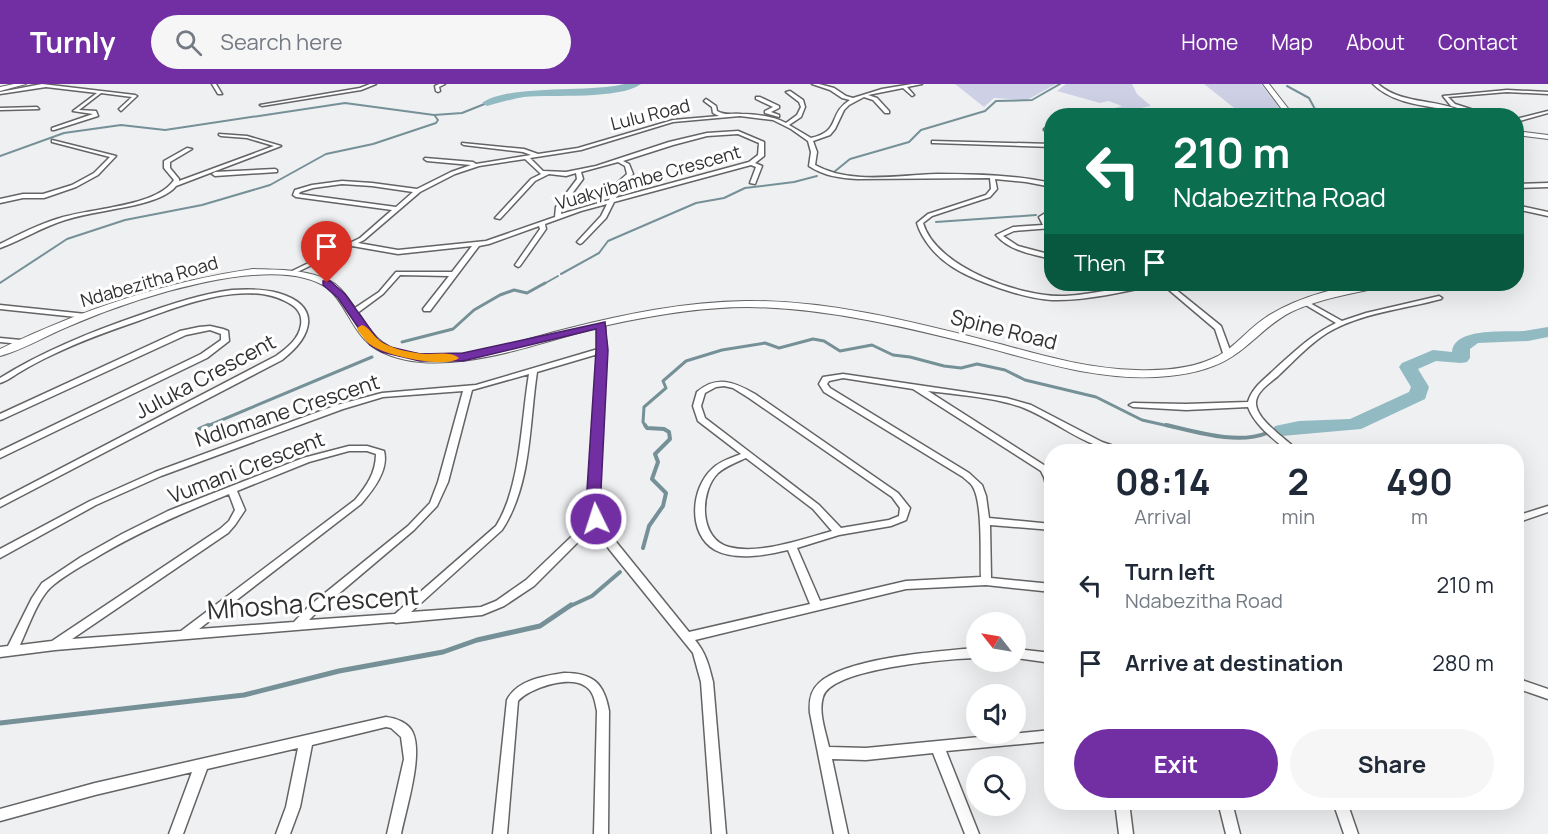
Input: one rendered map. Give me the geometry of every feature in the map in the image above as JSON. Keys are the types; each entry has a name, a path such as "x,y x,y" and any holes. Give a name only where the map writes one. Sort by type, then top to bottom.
{"street":[{"path":"0,91 23,84"},
{"path":"0,91 52,84"},
{"path":"214,84 220,93"},
{"path":"262,105 361,89 374,84"},
{"path":"438,90 437,86 443,84"},
{"path":"814,84 832,89 847,99 854,100"},
{"path":"920,84 865,96 844,107 832,131 825,137 810,140 814,152 812,166 823,173 861,178 992,177 1015,178 1044,183"},
{"path":"1266,84 1285,108"},
{"path":"1375,84 1383,92 1397,97 1450,108"},
{"path":"43,85 135,96 121,110"},
{"path":"904,87 912,95"},
{"path":"1464,108 1450,103 1445,96 1511,91 1548,93"},
{"path":"786,124 800,116 803,107 801,101 788,92"},
{"path":"54,129 96,115 94,112 75,111 99,93"},
{"path":"865,96 875,99 887,112"},
{"path":"758,99 777,107 767,112 777,116 774,119"},
{"path":"706,100 714,107 714,111 721,115"},
{"path":"0,109 37,108"},
{"path":"1524,119 1548,112"},
{"name":"Lulu Road","path":"291,273 352,244 371,232 418,191 453,173 478,165 589,147 667,122 721,115 747,115 774,119 810,140"},
{"name":"Vuakyibambe Crescent","path":"352,244 398,252 476,245 500,240 558,218 610,202 751,163 761,156 762,142 752,135 731,131 699,135 620,161 578,171 547,172 531,167 527,158"},
{"path":"1524,134 1548,137"},
{"path":"0,246 72,216 154,197 176,184 279,146 247,137 221,135"},
{"path":"0,201 23,195 44,196 74,186 96,174 112,156 54,141"},
{"path":"934,142 1044,146"},
{"path":"464,144 524,151 538,156"},
{"path":"176,184 177,180 167,168 166,163 189,149"},
{"path":"427,159 478,165"},
{"path":"580,242 604,217 621,182 631,172 627,165 620,161"},
{"path":"751,163 759,166 753,183"},
{"path":"204,175 275,171"},
{"path":"558,218 559,207 566,201 580,179 578,171"},
{"path":"498,218 533,180 547,172"},
{"path":"992,177 994,189 988,196 930,214 920,223 923,233 951,264 1021,292 1048,298 1084,296 1113,291"},
{"path":"396,209 296,195 297,191 307,187 333,182 418,191"},
{"path":"1524,186 1548,185"},
{"path":"1524,209 1548,214"},
{"path":"518,265 543,229 542,224"},
{"path":"1044,227 1013,229 999,235 1003,240 1022,249 1044,255"},
{"path":"427,309 476,245"},
{"name":"Ndabezitha Road","path":"0,353 21,342 86,316 196,281 237,274 291,273 327,283 336,290 368,336 379,346 403,355 440,359 463,357 601,325"},
{"path":"353,312 381,293 398,273 454,274"},
{"path":"1173,291 1218,328 1227,354"},
{"name":"Spine Road","path":"601,325 647,314 699,306 783,305 827,308 873,316 1061,363 1107,372 1136,374 1180,371 1199,367 1227,354 1275,316 1306,303 1353,291"},
{"name":"Juluka Crescent","path":"0,381 26,365 99,331 208,297 241,292 282,296 294,303 305,319 305,331 302,337 279,358 0,504"},
{"path":"1252,404 1257,392 1265,382 1319,335 1342,324 1439,298"},
{"path":"1306,303 1342,324"},
{"path":"0,307 86,316"},
{"path":"601,325 602,350 594,490 596,519 613,546 688,637 701,658 707,682 719,834"},
{"path":"0,417 183,333 209,328 219,329 225,333 225,341 204,356 0,455"},
{"path":"0,340 21,342"},
{"name":"Ndlomane Crescent","path":"0,554 93,503 158,474 340,406 382,395 468,388 602,350"},
{"path":"396,619 499,528 509,514 517,486 533,371"},
{"path":"986,581 985,521 979,490 973,481 827,390 823,384 830,377 843,376 912,384 1018,403 1099,444"},
{"path":"745,455 720,467 707,482 700,510 701,528 715,543 728,551 791,546 839,532 898,521 903,518 905,508 895,495 739,388 723,384 705,389 699,397 697,406 701,418 745,455 816,507 839,532"},
{"path":"912,384 1044,469"},
{"path":"297,626 313,609 411,528 434,504 443,482 468,388"},
{"path":"1133,405 1186,407 1252,404"},
{"path":"1252,404 1262,422 1286,444"},
{"name":"Vumani Crescent","path":"12,650 41,591 55,579 153,522 324,454 361,447 373,448 381,453 379,466 371,486 350,509 183,635"},
{"path":"55,645 224,531 240,510 232,489"},
{"path":"1524,517 1548,509"},
{"name":"Mhosha Crescent","path":"0,652 55,645 466,613 499,605 524,590 596,519"},
{"path":"985,521 1044,526"},
{"path":"791,546 816,605"},
{"path":"688,637 906,585 986,581 1044,587"},
{"path":"841,834 816,704 818,693 827,683 843,675 922,657 966,654"},
{"path":"1026,655 1044,657"},
{"path":"500,834 513,698 530,685 575,676 594,686 603,711 601,834"},
{"path":"1524,686 1548,694"},
{"path":"0,815 43,802 386,722 401,728 406,734 410,759 394,834"},
{"path":"825,753 866,754 1044,736"},
{"path":"283,834 295,798 306,741"},
{"path":"937,746 972,834"},
{"path":"176,834 202,764"},
{"path":"1123,810 1126,834"},
{"path":"1227,810 1233,834"},
{"path":"1343,810 1351,834"}],"shaded area":[{"path":"955,84 1056,84 1027,100 994,98 984,107"},
{"path":"1066,84 1132,84 1137,94 1151,106 1115,108 1122,106 1109,101 1100,103 1057,91"},
{"path":"1204,84 1261,84 1280,108 1234,108"}],"waterway":[{"path":"487,103 523,94 599,91 636,84"},
{"path":"834,172 850,159 909,142 921,130 985,111 996,101 1032,100 1060,84"},
{"path":"1287,86 1309,98 1314,108"},
{"path":"0,156 64,133 121,125 165,130 345,103 434,115 462,113 487,103"},
{"path":"0,283 67,239 125,220 202,205 270,185 326,154 373,144 436,123 438,120 435,116"},
{"path":"561,274 599,253 608,241 696,203 724,198 745,188 794,182 817,176"},
{"path":"936,222 1036,215"},
{"path":"542,285 558,276"},
{"path":"402,342 453,329 474,310 500,295 514,290 527,293 545,283"},
{"path":"1282,430 1299,427 1354,425 1418,395 1420,387 1408,367 1433,355 1461,358 1461,347 1474,338 1528,336 1548,332"},
{"path":"646,427 643,422 644,407 666,388 663,381 686,361 722,350 765,343 779,348 813,339 824,341 840,351 872,345 893,355 944,366 961,368 977,364 1005,370 1025,380 1096,397 1142,420 1173,427"},
{"path":"205,427 372,357"},
{"path":"199,429 208,425"},
{"path":"643,548 649,526 663,506 666,493 652,479 658,462 655,454 670,439 669,432 664,429 647,428 645,425"},
{"path":"1166,425 1230,438 1267,433"},
{"path":"568,607 592,596 620,572"},
{"path":"0,723 244,695 339,671 443,652 477,640 540,626 568,607"}],"slow traffic":[{"path":"362,328 374,343 403,355 440,359 454,358"}],"route":[{"path":"327,283 342,296 374,343 403,355 440,359 463,357 601,325 602,350 594,490 596,519"}]}
